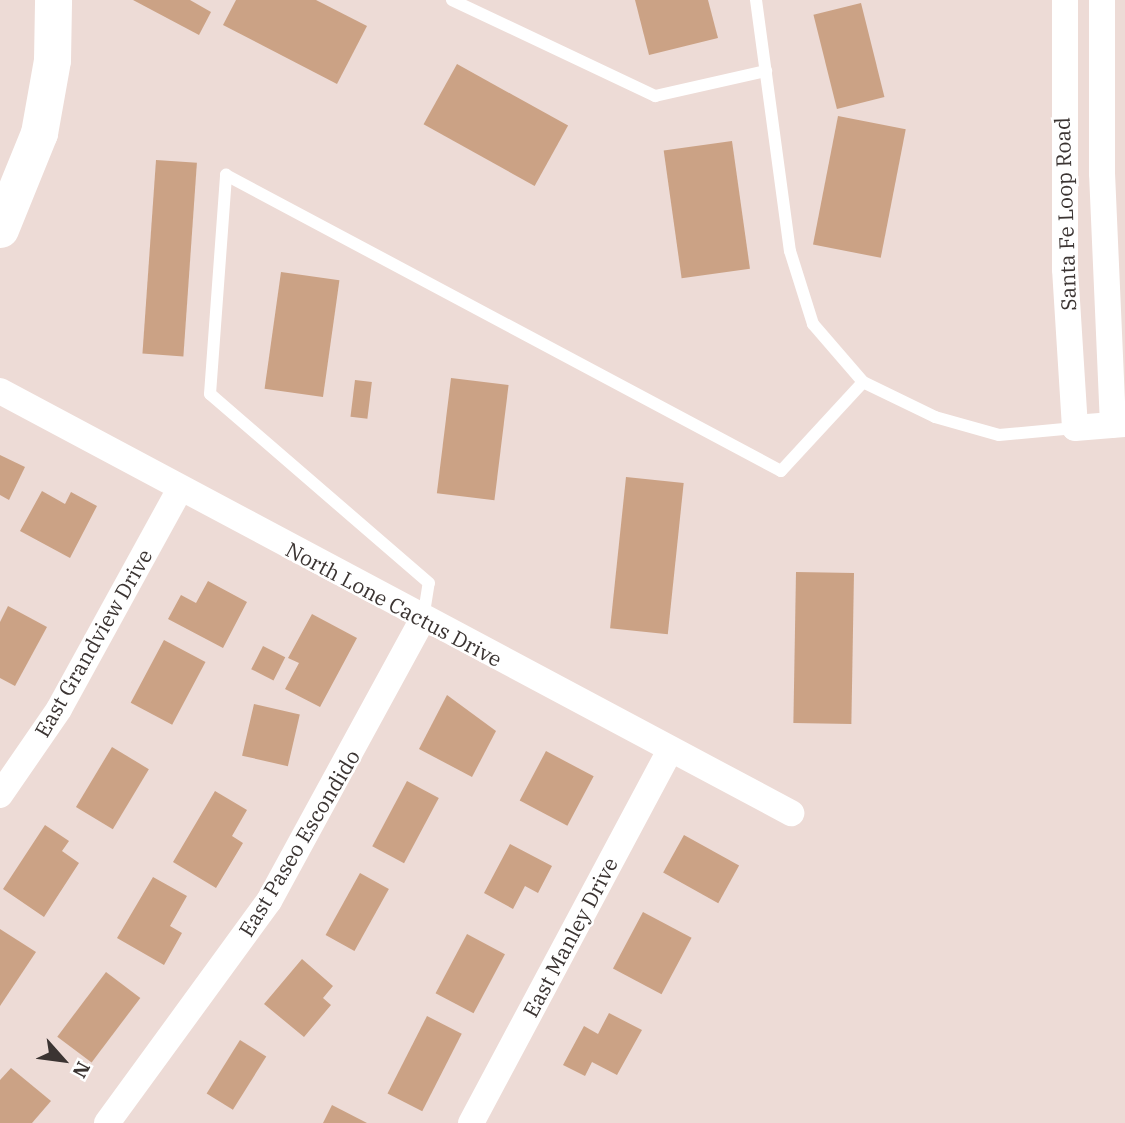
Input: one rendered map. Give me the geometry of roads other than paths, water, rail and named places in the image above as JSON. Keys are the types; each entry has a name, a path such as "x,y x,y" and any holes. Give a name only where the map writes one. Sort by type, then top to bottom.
{"main road":[{"path":"0,229 39,133 52,60 53,0"}],"street":[{"name":"Santa Fe Loop Road","path":"1065,0 1065,269 1075,428"},
{"name":"Santa Fe Loop Road","path":"1102,0 1102,173 1119,425"},
{"name":"North Lone Cactus Drive","path":"0,391 669,752 791,813"},
{"path":"1075,428 1119,425"},
{"name":"East Grandview Drive","path":"0,794 59,709 180,489"},
{"name":"East Paseo Escondido","path":"107,1123 269,901 423,619"},
{"name":"East Manley Drive","path":"471,1123 669,752"}],"lane":[{"path":"452,0 655,96 766,71"},
{"path":"756,0 798,276 813,324 863,382 935,417 999,435 1075,428"},
{"path":"423,619 429,583 211,394 226,175 781,471 863,382"}]}
